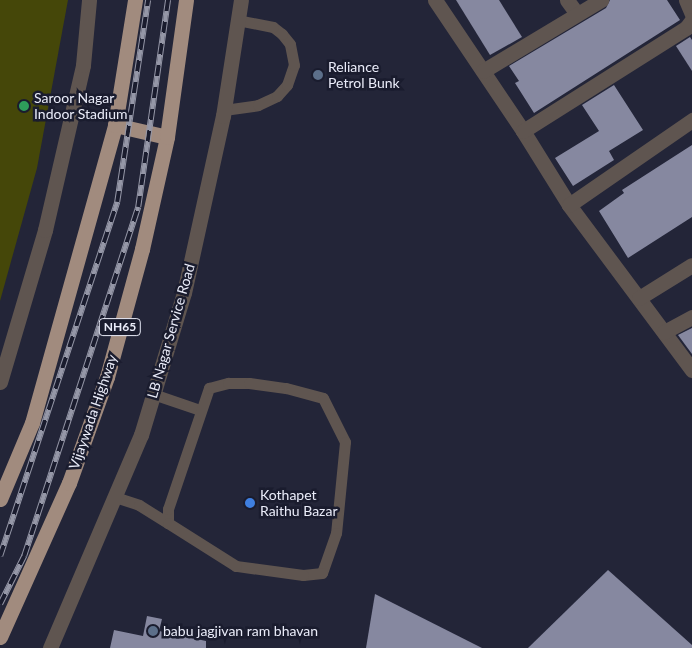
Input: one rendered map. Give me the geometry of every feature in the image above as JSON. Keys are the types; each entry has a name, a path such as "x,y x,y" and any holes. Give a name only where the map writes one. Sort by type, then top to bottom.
{"highway":[{"path":"0,499 32,423 115,125 135,0"},
{"name":"Vijaywada Highway","path":"0,637 69,483 107,377 142,249 167,136 186,0"},
{"path":"115,125 167,136"}],"street":[{"path":"0,382 46,230 83,65 89,0"},
{"name":"LB Nagar Service Road","path":"50,648 141,436 184,293 224,110 242,0"},
{"path":"434,0 523,131 569,205 692,370"},
{"path":"567,0 577,14"},
{"path":"483,71 601,0"},
{"path":"686,0 692,14"},
{"path":"523,131 686,28 692,20"},
{"path":"569,205 692,120"},
{"path":"639,298 692,265"},
{"path":"664,332 692,317"}],"lane":[{"path":"224,110 258,105 277,96 287,85 294,65 290,44 282,34 273,27 238,20"},
{"path":"115,497 139,505 236,566 304,575 322,573 336,533 345,442 323,398 286,388 228,383 209,388 168,509 168,523"},
{"path":"153,394 200,410"}],"shaded area":[{"name":"Saroor Nagar Indoor Stadium","path":"0,0 68,0 37,168 0,301"}],"building":[{"path":"456,0 499,0 522,37 490,55"},
{"path":"610,0 667,0 680,20 534,113 515,83 519,81 509,66 606,8"},
{"path":"690,37 692,40 692,71 676,46"},
{"path":"614,85 643,130 609,151 614,160 573,186 555,158 599,131 582,105"},
{"path":"692,145 692,217 628,258 599,211 624,193 622,190"},
{"path":"692,328 692,354 678,335"},
{"path":"608,570 692,645 692,648 528,648"},
{"path":"375,594 482,648 366,648"},
{"name":"babu jagjivan ram bhavan","path":"147,616 162,619 159,631 206,641 206,648 110,648 114,630 143,636"}],"railway":[{"path":"0,556 117,202 148,0"},
{"path":"0,604 24,556 138,207 168,0"}],"place":[{"name":"Reliance Petrol Bunk","path":"318,75"},
{"name":"Saroor Nagar Indoor Stadium","path":"24,106"},
{"name":"Kothapet Raithu Bazar","path":"250,503"},
{"name":"babu jagjivan ram bhavan","path":"153,631"}]}
